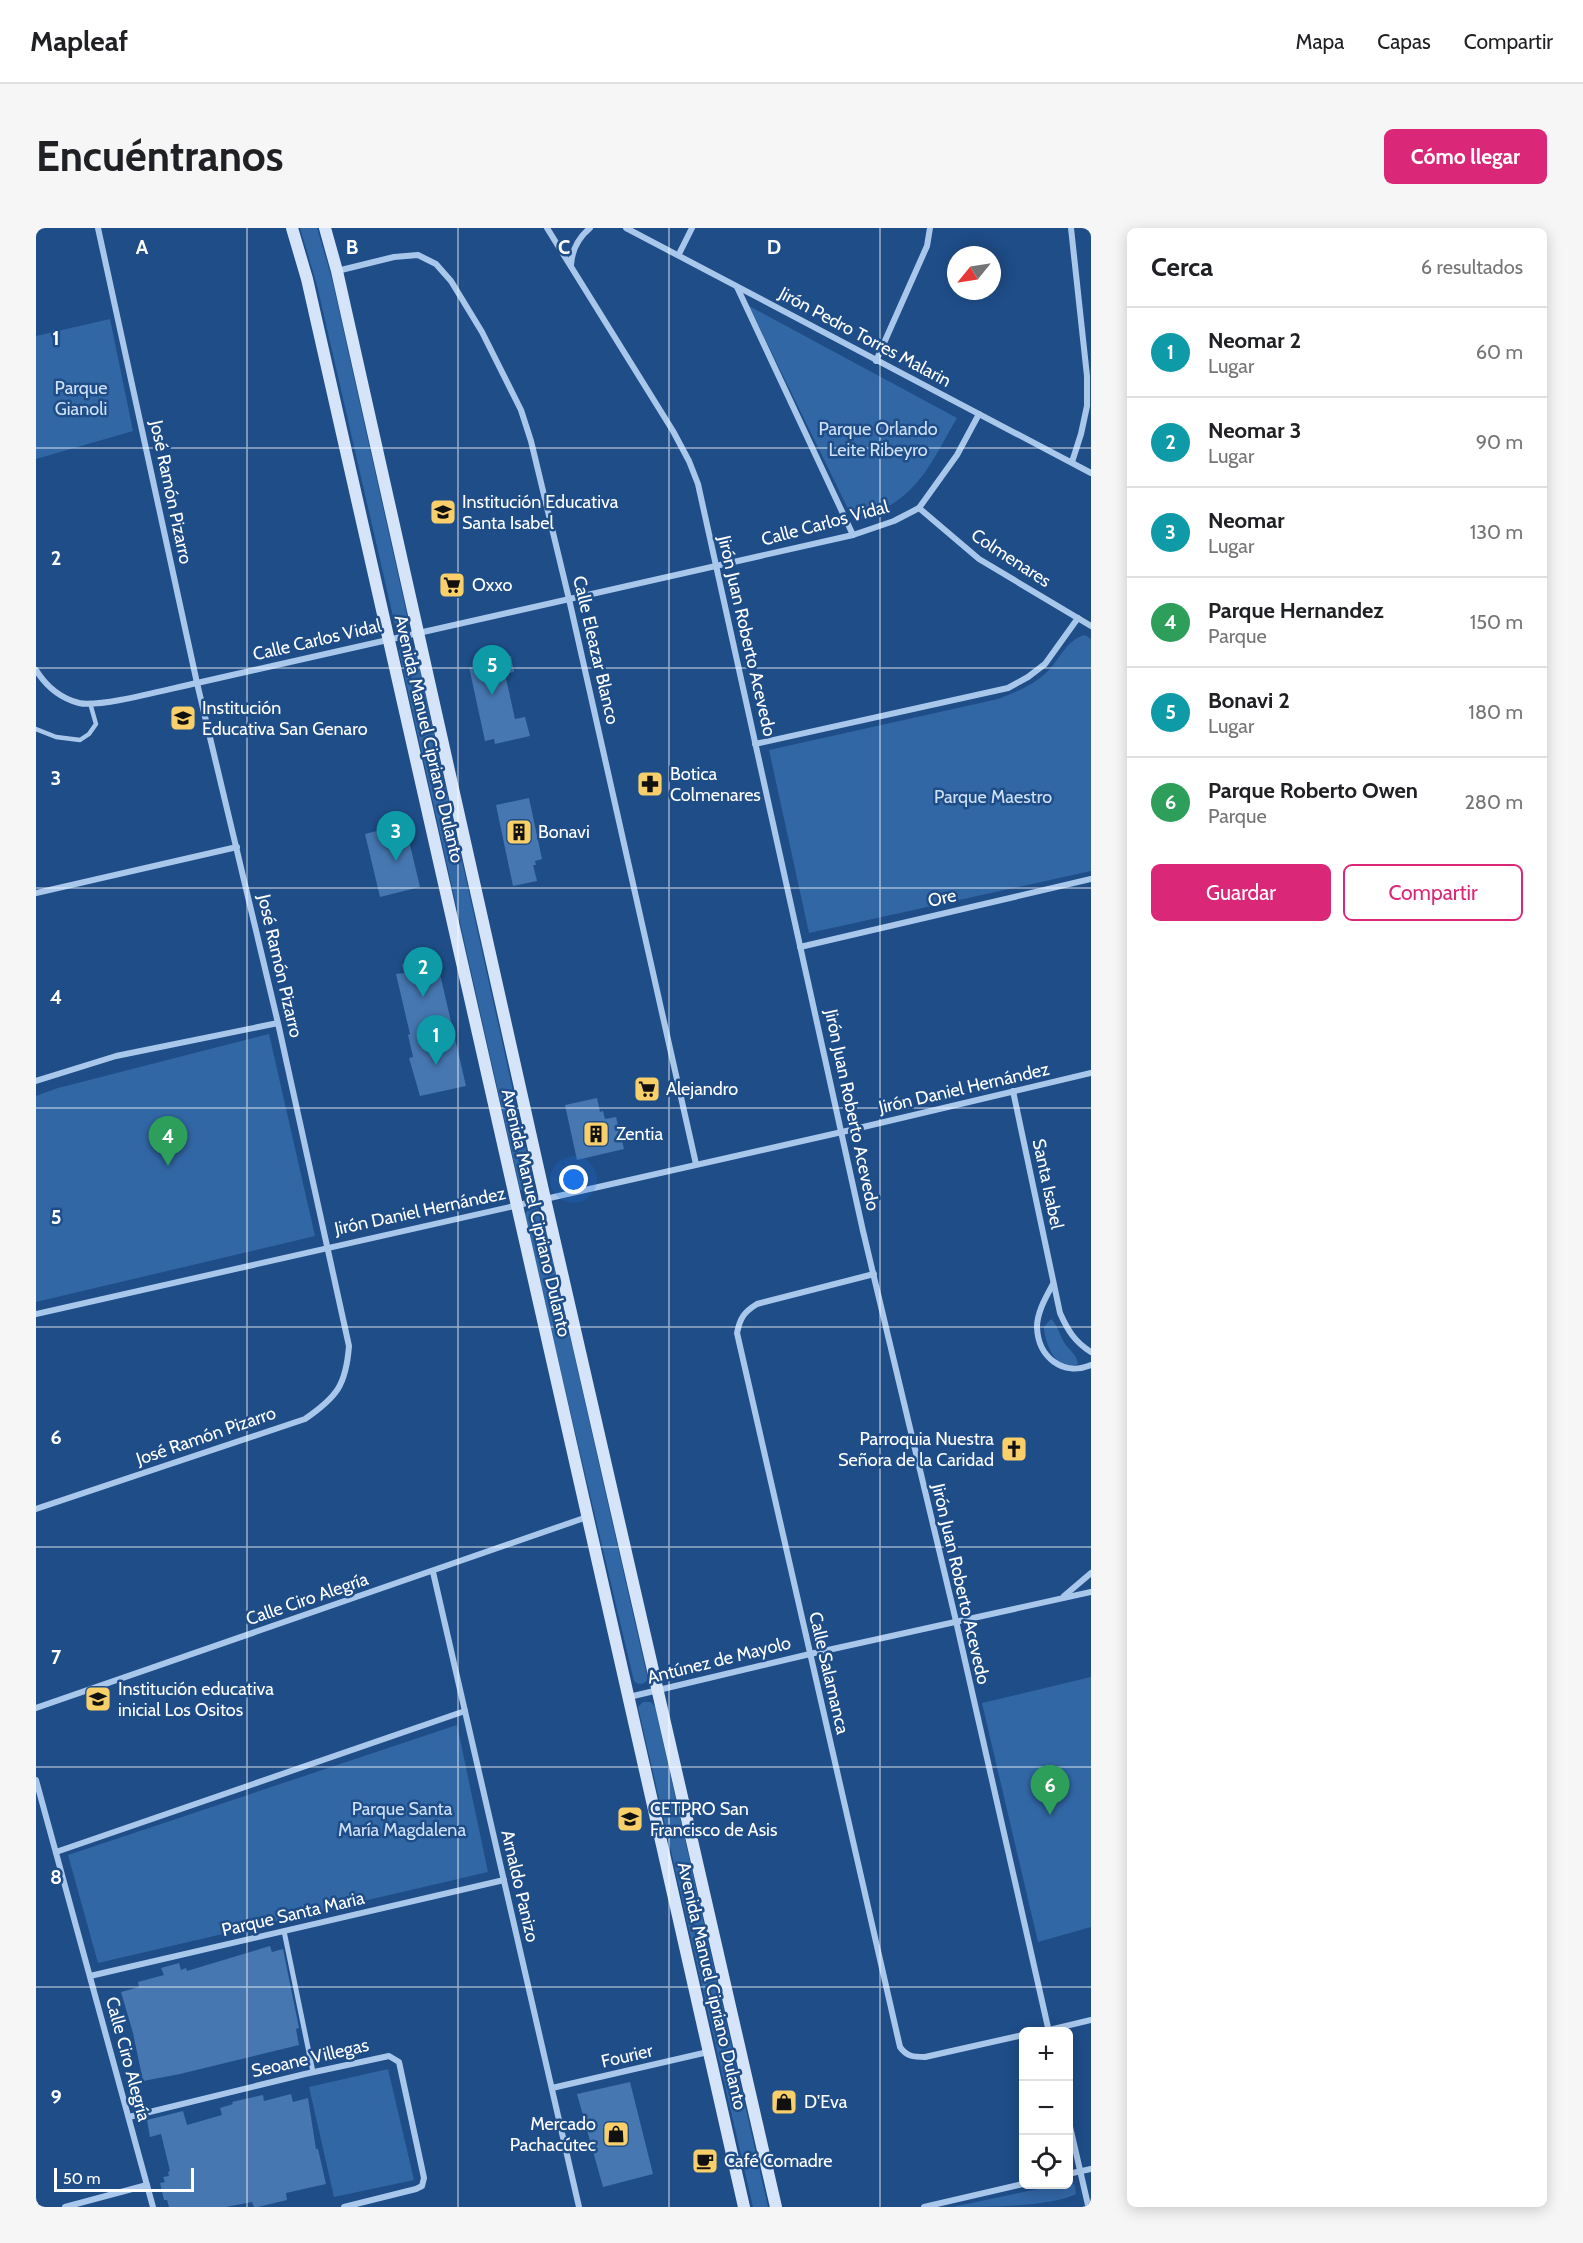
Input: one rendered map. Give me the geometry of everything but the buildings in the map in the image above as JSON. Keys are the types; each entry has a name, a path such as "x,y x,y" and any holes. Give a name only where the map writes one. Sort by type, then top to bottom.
{"main road":[{"name":"Avenida Manuel Cipriano Dulanto","path":"292,228 307,279 744,2207"},
{"name":"Avenida Manuel Cipriano Dulanto","path":"325,228 337,271 545,1199 776,2207"}],"street":[{"name":"José Ramón Pizarro","path":"36,1509 305,1419 325,1406 337,1391 347,1372 349,1346 278,1023 197,683 98,228"},
{"name":"Jirón Juan Roberto Acevedo","path":"547,228 673,431 698,484 800,947 1047,2027"},
{"path":"571,265 572,254 577,242 590,228"},
{"name":"Jirón Pedro Torres Malarin","path":"626,228 1091,473"},
{"path":"679,254 692,228"},
{"path":"876,361 927,246 930,228"},
{"path":"1071,228 1087,376 1087,406 1072,462"},
{"name":"Calle Eleazar Blanco","path":"337,271 394,257 418,255 436,264 451,281 482,332 521,410 531,441 569,599 696,1164"},
{"path":"736,286 853,535"},
{"name":"Calle Carlos Vidal","path":"36,671 49,688 81,703 90,703 197,683 853,535 894,522 919,508 957,455 979,414"},
{"name":"Colmenares","path":"919,508 979,559 1091,626"},
{"path":"755,744 1008,688 1045,664 1078,618"},
{"path":"36,893 237,847"},
{"name":"Ore","path":"800,947 1091,879"},
{"path":"36,1080 116,1056 278,1023"},
{"name":"Jirón Daniel Hernández","path":"36,1314 842,1132 1091,1073"},
{"name":"Santa Isabel","path":"1013,1091 1060,1313 1067,1329 1078,1343 1091,1352"},
{"name":"Calle Salamanca","path":"874,1274 757,1304 746,1311 739,1320 737,1333 900,2047 912,2058 925,2057 1019,2036"},
{"path":"1053,1283 1041,1308 1037,1325 1038,1337 1045,1352 1055,1363 1066,1369 1080,1370 1091,1365"},
{"name":"Calle Ciro Alegría","path":"36,1708 587,1517"},
{"name":"Arnaldo Panizo","path":"433,1572 579,2207"},
{"name":"Antúnez de Mayolo","path":"1062,1598 1091,1573"},
{"name":"Antúnez de Mayolo","path":"629,1697 810,1654 1091,1592"},
{"path":"56,1852 465,1711"},
{"name":"Calle Ciro Alegría","path":"36,1780 153,2207"},
{"name":"Parque Santa Maria","path":"90,1976 504,1880"},
{"path":"284,1931 313,2072"},
{"path":"1062,2027 1091,2019"},
{"name":"Fourier","path":"552,2088 708,2052"},
{"name":"Seoane Villegas","path":"129,2117 389,2056 399,2062 424,2178 422,2186 344,2207"},
{"path":"1072,2135 1089,2205 1080,2207"},
{"path":"1073,2173 1091,2169"},
{"path":"924,2207 1019,2185"},
{"path":"65,2207 147,2186"}],"lane":[{"path":"36,729 56,737 80,740 89,734 96,724 90,703"}],"green space":[{"path":"300,228 317,228 332,279 409,624 399,629 395,625 317,285"},
{"name":"Parque Orlando Leite Ribeyro","path":"749,306 957,418 927,469 906,494 875,513 854,521"},
{"name":"Parque Gianoli","path":"110,319 133,431 36,459 36,336"},
{"name":"Parque Maestro","path":"1085,635 1091,639 1091,871 809,933 769,750 998,699 1037,680 1048,671 1068,645 1078,637"},
{"path":"410,645 415,649 534,1186 533,1190 525,1193 520,1189 399,651 402,647"},
{"path":"269,1034 315,1236 36,1302 36,1096 58,1088"},
{"path":"537,1208 542,1213 648,1680 642,1684 634,1681 524,1215 528,1210"},
{"path":"1051,1319 1078,1364 1063,1365 1050,1351 1044,1327"},
{"path":"1091,1677 1091,1927 1038,1942 982,1703"},
{"path":"643,1702 651,1702 655,1707 768,2207 753,2207 638,1707"},
{"name":"Parque Santa María Magdalena","path":"457,1725 488,1872 98,1963 68,1855"},
{"path":"388,2069 414,2180 334,2197 309,2087"},
{"path":"1073,2184 1075,2185 1076,2194 1051,2202 952,2207 1038,2189 1073,2189"}],"place":[{"name":"Institución Educativa Santa Isabel","path":"443,512"},
{"name":"Oxxo","path":"452,585"},
{"name":"Bonavi 2","path":"492,695"},
{"name":"Institución Educativa San Genaro","path":"183,718"},
{"name":"Botica Colmenares","path":"650,784"},
{"name":"Bonavi","path":"519,832"},
{"name":"Neomar","path":"396,861"},
{"name":"Neomar 3","path":"423,997"},
{"name":"Neomar 2","path":"436,1065"},
{"name":"Alejandro","path":"647,1089"},
{"name":"Zentia","path":"596,1134"},
{"name":"Parque Hernandez","path":"168,1166"},
{"name":"Parroquia Nuestra Señora de la Caridad","path":"1014,1449"},
{"name":"Institución educativa inicial Los Ositos","path":"98,1699"},
{"name":"Parque Roberto Owen","path":"1050,1815"},
{"name":"CETPRO San Francisco de Asis","path":"630,1819"},
{"name":"D'Eva","path":"784,2102"},
{"name":"Mercado Pachacútec","path":"616,2134"},
{"name":"Café Comadre","path":"705,2161"}]}
